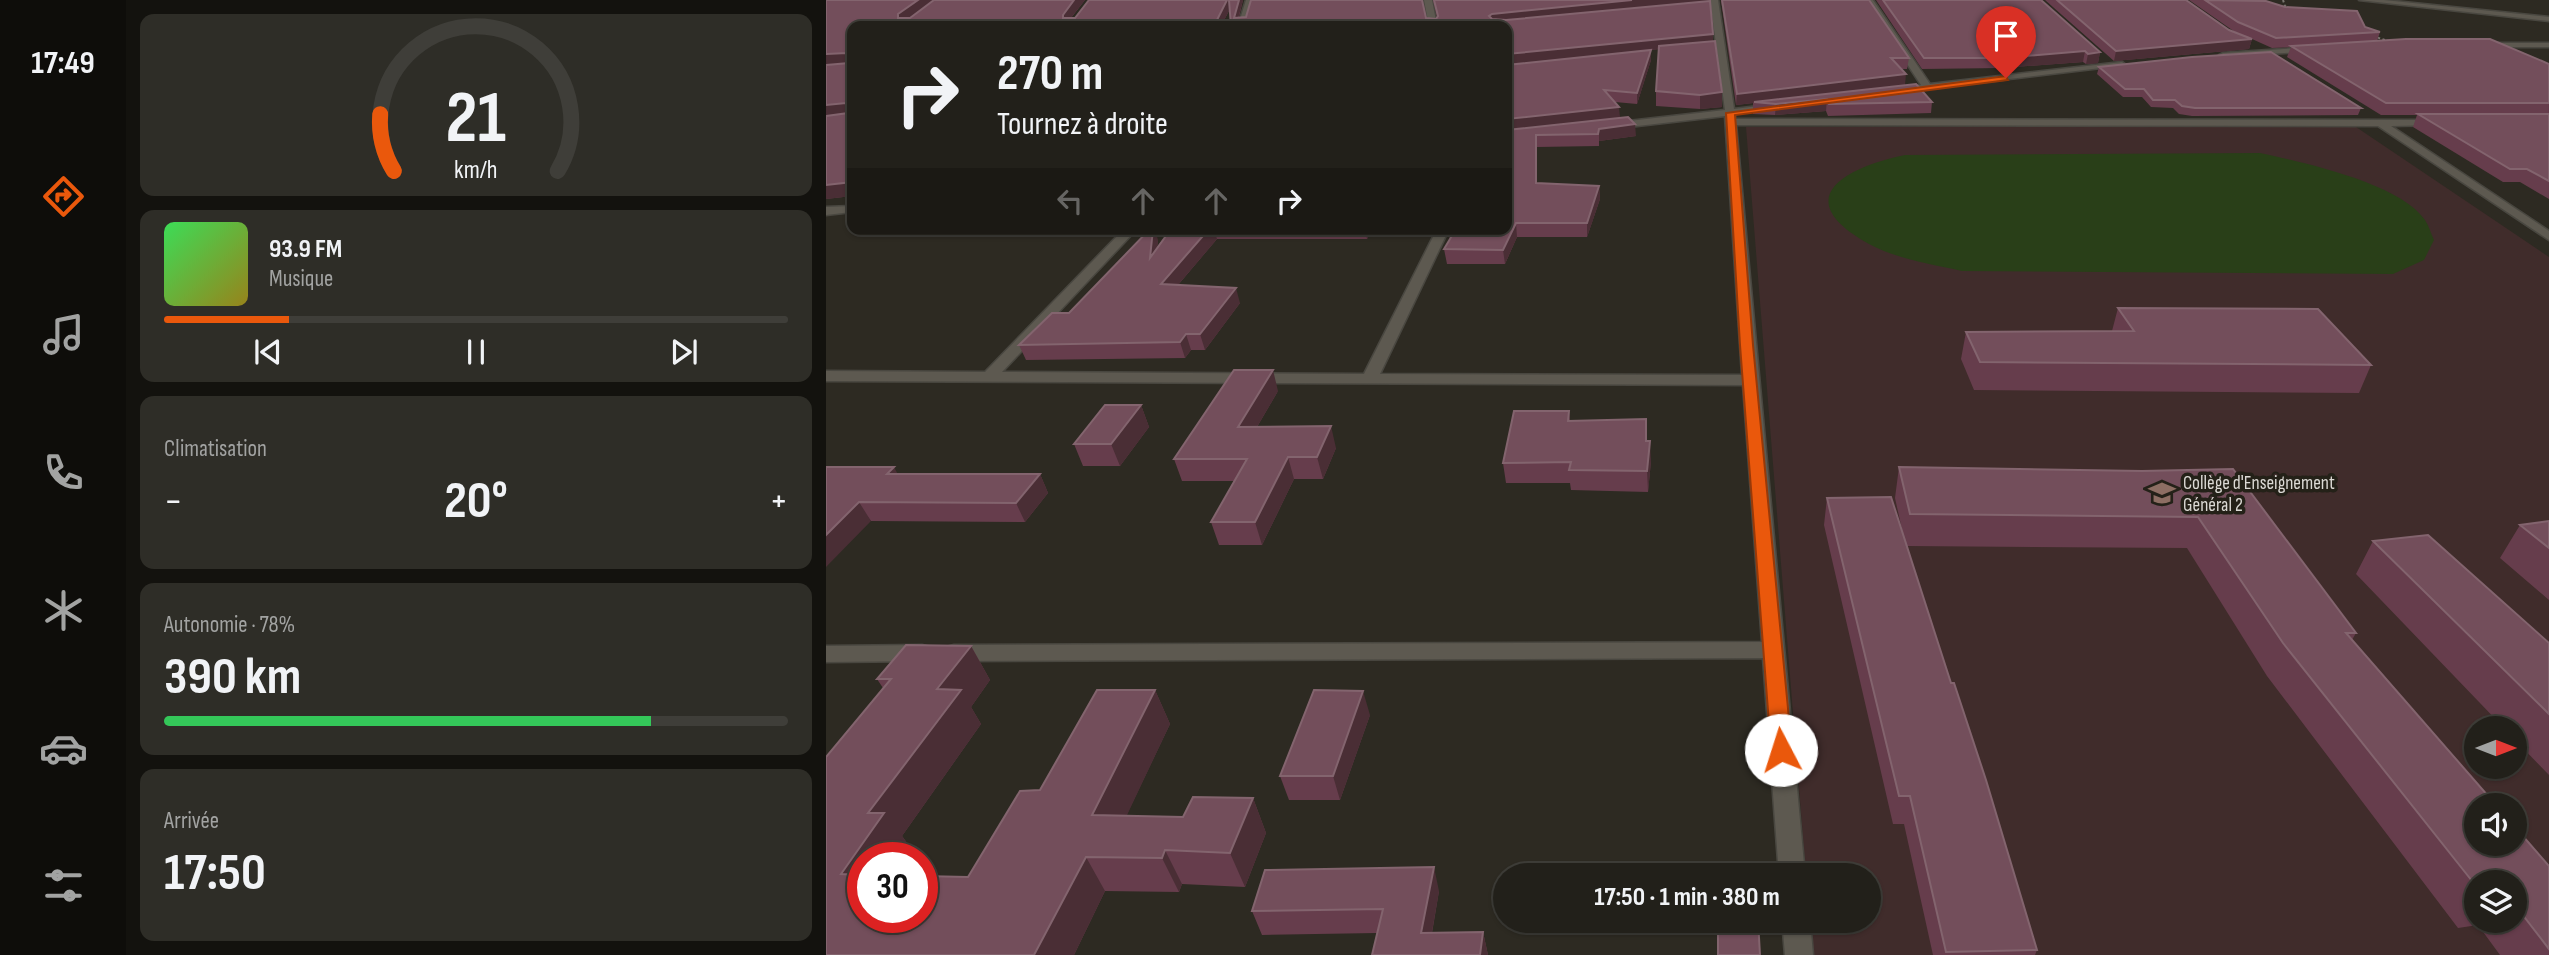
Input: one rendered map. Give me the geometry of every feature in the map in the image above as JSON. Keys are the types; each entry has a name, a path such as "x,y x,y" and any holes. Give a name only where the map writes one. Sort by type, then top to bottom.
{"street":[{"path":"1244,21 1250,0"},
{"path":"1428,0 1432,21"},
{"path":"1869,0 1927,87"},
{"path":"2363,0 2549,19"},
{"path":"1702,8 1715,3 1730,118 1791,863"},
{"path":"2242,42 2267,51 2290,66"},
{"path":"2467,44 2549,45"},
{"path":"1706,49 1719,48"},
{"path":"2216,56 2322,49"},
{"path":"2099,56 2110,66"},
{"path":"1888,92 2136,63"},
{"path":"1730,118 1783,106"},
{"path":"2358,109 2549,236"},
{"path":"1605,127 1730,118 2446,122"},
{"path":"826,211 847,209"},
{"path":"2529,222 2549,222"},
{"path":"989,377 1125,235"},
{"path":"1369,380 1440,235"},
{"path":"826,376 1750,380"},
{"path":"826,654 1773,650"},
{"path":"1797,933 1799,955"}],"path":[{"path":"2283,0 2286,6 2298,12"},
{"path":"2363,33 2402,45"}],"shaded area":[{"name":"Collège d'Enseignement Général 2","path":"1746,127 2356,127 2549,257 2549,955 1813,955 1811,933 1881,933 1881,863 1805,863"}],"green space":[{"path":"2260,153 2349,176 2395,195 2412,207 2428,225 2434,240 2424,260 2393,274 1962,271 1903,257 1869,244 1844,227 1831,212 1829,199 1834,187 1846,176 1883,160 1905,155"}],"building":[{"path":"826,0 918,0 898,14 898,18 910,18 934,0 1074,0 1063,18 1075,18 1089,0 1227,0 1216,21 847,21 847,53 826,54"},
{"path":"1229,0 1239,0 1234,18 1246,17 1251,0 1422,0 1426,18 1436,19 1438,16 1434,0 1632,0 1489,16 1492,19 1506,20 1710,1 1713,34 1512,54 1512,21 1231,21"},
{"path":"1722,0 1869,0 1909,58 1891,58 1906,74 1737,94"},
{"path":"1883,0 2041,0 2100,52 2002,58 1924,58"},
{"path":"2057,0 2186,0 2229,30 2252,39 2116,51"},
{"path":"2205,0 2266,1 2285,7 2357,11 2365,27 2380,32 2276,38 2238,22"},
{"path":"2406,39 2490,39 2549,64 2549,103 2386,103 2291,46"},
{"path":"1715,41 1722,92 1700,95 1656,91 1659,46"},
{"path":"1651,50 1637,93 1604,90 1619,107 1512,118 1512,64"},
{"path":"2271,52 2361,108 2182,106 2175,100 2153,100 2144,89 2125,89 2099,67 2192,57"},
{"path":"847,63 847,104 826,105 826,65"},
{"path":"1916,84 1932,102 1829,104 1827,99 1776,104 1754,102"},
{"path":"847,113 847,183 826,185 826,116"},
{"path":"2418,114 2549,114 2549,181 2527,169 2510,169"},
{"path":"1628,117 1635,124 1599,129 1598,134 1536,135 1536,183 1599,186 1587,223 1516,223 1512,231 1512,129"},
{"path":"1144,235 1152,235 1150,258 1167,235 1204,235 1161,284 1236,288 1200,334 1186,334 1180,342 1019,345 1052,313 1069,313"},
{"path":"1452,235 1510,235 1503,250 1444,249"},
{"path":"2118,308 2318,309 2371,365 1980,362 1966,332 2134,331"},
{"path":"1234,370 1273,370 1238,427 1331,426 1317,457 1288,457 1255,522 1211,522 1247,459 1174,459"},
{"path":"1105,405 1141,405 1111,444 1074,444"},
{"path":"1514,411 1569,411 1568,421 1646,419 1646,441 1650,441 1647,471 1569,470 1571,462 1503,463"},
{"path":"826,467 894,467 887,474 1040,474 1016,503 859,502 826,535"},
{"path":"1899,467 2142,471 2233,469 2356,633 2346,633 2464,768 2464,779 2473,779 2486,793 2464,793 2464,856 2527,856 2527,841 2549,866 2549,949 2527,921 2527,870 2464,871 2283,643 2198,517 1910,514"},
{"path":"1891,497 1951,683 1954,683 1986,780 2037,950 1946,952 1910,796 1899,796 1827,498"},
{"path":"2549,521 2549,548 2520,525"},
{"path":"2428,535 2549,643 2549,714 2373,541"},
{"path":"906,645 971,646 937,689 961,690 868,813 884,813 864,842 847,842 847,865 841,874 847,874 847,933 938,933 938,876 968,877 1020,791 1040,790 1097,690 1155,690 1092,815 1183,817 1193,797 1253,798 1230,853 1165,850 1162,858 1086,857 1034,955 826,955 826,757 891,679 877,679"},
{"path":"1314,690 1363,691 1333,776 1280,776"},
{"path":"1434,867 1421,933 1483,932 1480,955 1372,955 1383,909 1252,911 1265,870"},
{"path":"1718,933 1759,933 1760,955 1718,955"}],"place":[{"name":"Collège d'Enseignement Général 2","path":"2162,493"}],"route":[{"path":"1781,750 1746,345 1730,113 2006,78"}]}
